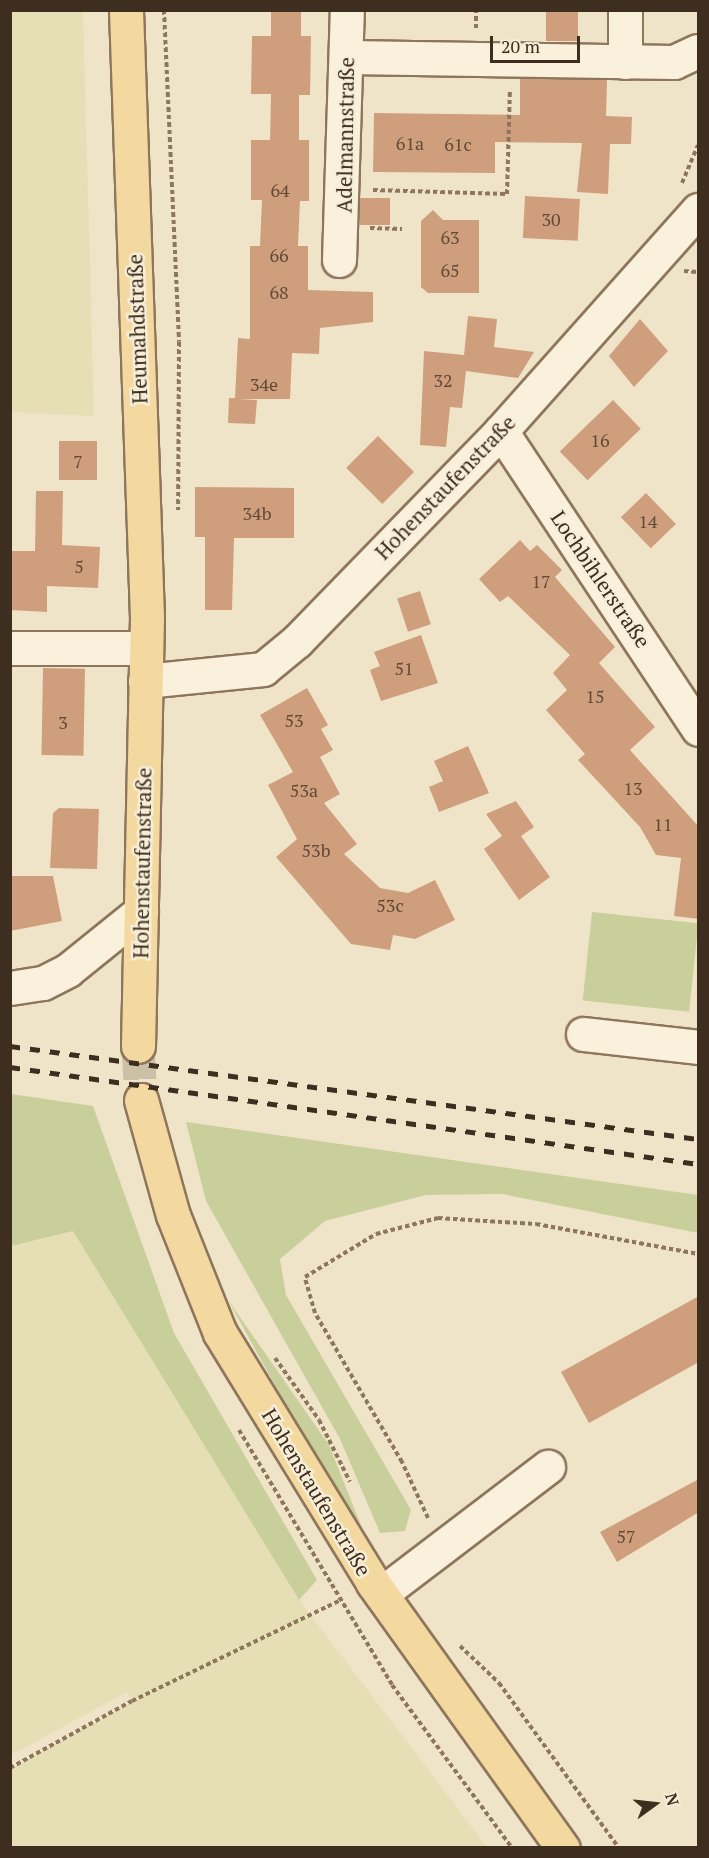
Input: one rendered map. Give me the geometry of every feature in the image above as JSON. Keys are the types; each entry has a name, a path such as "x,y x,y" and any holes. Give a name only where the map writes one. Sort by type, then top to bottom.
{"main road":[{"name":"Heumahdstraße","path":"126,10 146,648"},
{"name":"Hohenstaufenstraße","path":"138,1046 146,648"},
{"name":"Hohenstaufenstraße","path":"141,1100 173,1215 220,1333 377,1588 563,1848"}],"street":[{"name":"Adelmannstraße","path":"339,260 348,57 347,10"},
{"path":"625,10 625,62"},
{"path":"348,57 674,62 699,51"},
{"name":"Hohenstaufenstraße","path":"145,681 263,669 501,431 699,210"},
{"name":"Lochbihlerstraße","path":"501,431 699,729"},
{"path":"10,648 146,648"},
{"path":"10,988 43,983 68,970 141,910"},
{"path":"583,1034 699,1047"},
{"path":"377,1588 434,1552 549,1467"}],"path":[{"path":"164,10 179,342 178,521"},
{"path":"343,190 507,194 511,60"},
{"path":"434,1552 427,1515 315,1313 305,1277 376,1234 438,1218 517,1221 699,1254"},
{"path":"272,1353 319,1420 353,1488"},
{"path":"10,1768 132,1701 377,1588"},
{"path":"456,1642 499,1683 619,1848"}],"shaded area":[{"path":"11,10 83,11 94,416 11,412"},
{"path":"73,1231 299,1600 487,1847 11,1847 11,1768 132,1701 127,1692 11,1755 10,1246"}],"green space":[{"path":"592,912 698,923 689,1012 583,1001"},
{"path":"11,1094 93,1106 174,1333 317,1580 299,1600 73,1231 11,1246"},
{"path":"186,1122 698,1195 698,1233 502,1194 426,1195 325,1221 280,1259 286,1295 411,1510 405,1531 380,1533 340,1439 206,1201"},
{"path":"228,1300 329,1445 362,1528 303,1436"}],"building":[{"path":"271,10 301,10 301,36 311,36 310,95 299,95 299,140 309,140 309,201 300,201 298,246 308,246 308,290 373,292 373,322 320,328 319,354 292,353 290,399 239,399 257,400 255,424 228,423 229,398 235,398 238,338 250,339 250,246 260,246 262,200 251,200 251,140 270,140 271,94 251,94 252,36 271,36"},
{"path":"546,10 578,10 578,41 546,41"},
{"path":"520,78 607,80 606,116 632,117 631,144 610,144 608,194 577,192 582,143 495,142 495,173 373,172 374,113 520,115"},
{"path":"525,196 580,199 578,241 523,238"},
{"path":"360,198 390,198 390,225 360,225"},
{"path":"433,210 443,220 479,220 479,293 428,293 421,287 421,221"},
{"path":"468,316 497,319 494,347 534,352 518,378 466,371 462,408 450,407 446,447 420,445 424,351 464,355"},
{"path":"640,319 668,351 634,387 609,356"},
{"path":"613,400 641,429 588,480 560,451"},
{"path":"378,436 414,472 382,504 346,468"},
{"path":"59,441 97,441 97,480 59,480"},
{"path":"195,487 294,488 294,538 234,538 232,610 205,610 205,537 195,537"},
{"path":"36,491 63,491 62,545 100,547 98,588 47,586 47,612 10,610 10,551 35,551"},
{"path":"646,493 676,524 651,548 621,517"},
{"path":"520,540 530,551 537,545 562,570 555,577 615,647 599,663 655,727 630,750 699,827 699,919 674,916 681,858 656,855 640,827 578,760 585,754 546,710 567,690 553,673 570,655 508,596 500,602 479,579"},
{"path":"420,591 431,624 408,632 397,598"},
{"path":"421,635 438,683 381,701 370,670 380,666 374,652"},
{"path":"43,668 85,669 83,756 41,755"},
{"path":"307,688 328,725 321,729 333,750 320,757 340,794 324,803 357,844 344,854 380,888 408,893 435,880 455,920 415,939 393,935 390,950 351,944 276,857 297,839 268,785 293,772 260,715"},
{"path":"468,746 489,793 439,812 429,787 443,781 434,761"},
{"path":"516,801 534,827 521,836 550,877 519,900 484,849 502,836 486,814"},
{"path":"59,808 99,809 97,869 50,868 53,813"},
{"path":"10,876 53,876 62,921 10,931"},
{"path":"699,1296 699,1362 589,1423 561,1372"},
{"path":"699,1479 699,1512 617,1562 600,1532"}],"tunnel":[{"path":"138,1046 141,1100"}],"railway":[{"path":"10,1046 698,1139"},
{"path":"10,1067 698,1164"}]}
